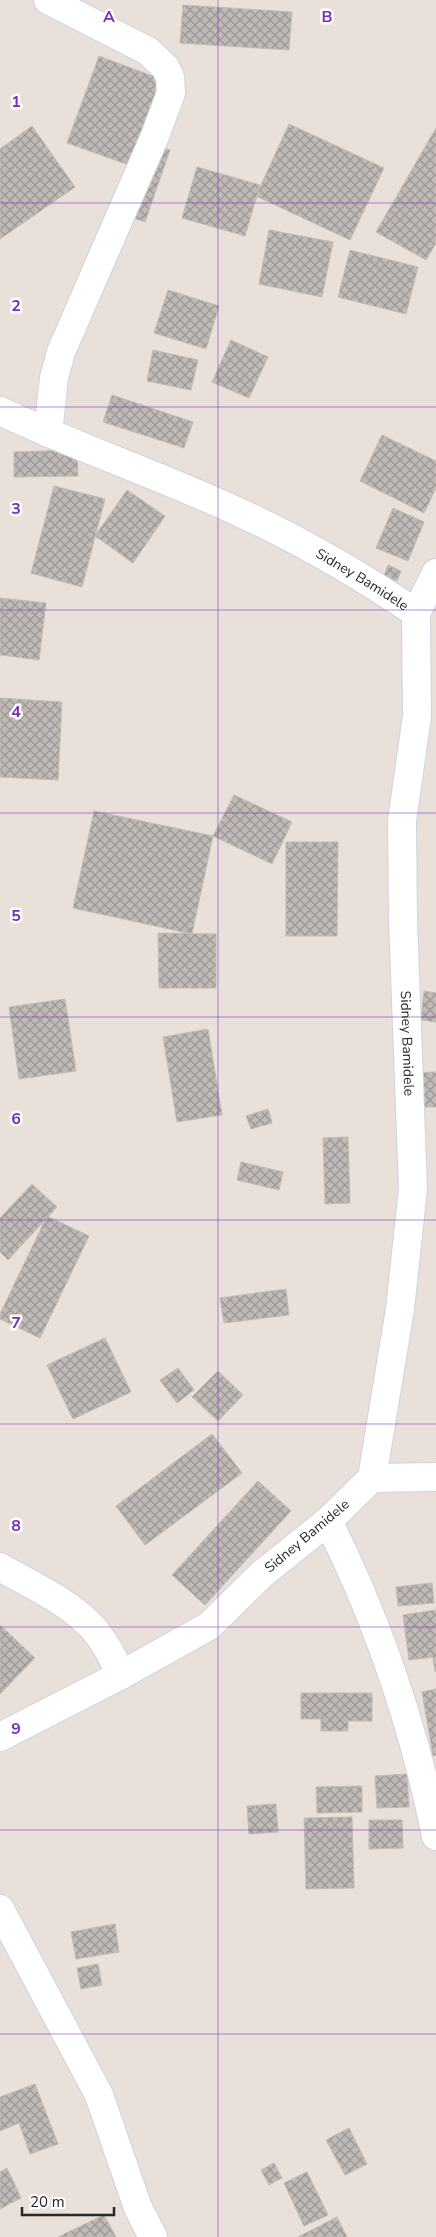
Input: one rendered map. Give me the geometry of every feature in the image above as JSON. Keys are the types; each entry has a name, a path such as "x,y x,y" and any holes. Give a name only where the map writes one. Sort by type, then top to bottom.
{"street":[{"path":"48,0 148,51 166,67 170,77 171,93 155,136 61,352 54,378 48,434"},
{"name":"Sidney Bamidele","path":"0,411 48,434 245,515 375,585 416,613 417,716 402,821 403,919 414,1189 400,1309 372,1478 328,1521 262,1574 209,1626 121,1675 0,1737"},
{"path":"416,613 436,573"},
{"path":"372,1478 436,1477"},
{"path":"328,1521 357,1578 395,1682 434,1821"},
{"path":"0,1567 60,1602 89,1623 110,1652 121,1675"},
{"path":"0,1909 100,2096 138,2208 154,2237"}],"building":[{"path":"183,5 292,12 289,50 180,43"},
{"path":"99,56 166,81 135,167 67,143"},
{"path":"289,124 384,168 350,240 256,196"},
{"path":"32,126 75,187 0,239 0,149"},
{"path":"436,128 436,243 426,260 376,232"},
{"path":"144,141 170,150 145,222 119,213"},
{"path":"197,167 260,185 245,236 182,218"},
{"path":"269,230 333,242 322,297 259,284"},
{"path":"350,250 418,267 406,314 338,297"},
{"path":"168,290 219,306 206,349 154,333"},
{"path":"231,340 268,357 249,398 212,382"},
{"path":"153,350 198,360 191,390 147,381"},
{"path":"112,395 193,422 184,448 103,422"},
{"path":"382,435 436,461 436,488 424,513 360,481"},
{"path":"77,450 78,476 14,477 14,452"},
{"path":"54,486 105,499 82,587 31,573"},
{"path":"127,490 165,516 133,563 95,536"},
{"path":"393,508 424,522 408,561 376,548"},
{"path":"388,565 401,571 397,581 384,576"},
{"path":"0,598 46,603 39,660 0,655"},
{"path":"0,698 62,702 58,780 0,777"},
{"path":"234,795 292,822 272,864 213,836"},
{"path":"94,811 213,836 192,934 73,908"},
{"path":"286,842 338,842 337,936 286,936"},
{"path":"158,933 216,934 216,988 159,988"},
{"path":"424,991 436,993 436,1022 421,1020"},
{"path":"65,999 76,1071 19,1079 9,1007"},
{"path":"208,1029 222,1115 177,1122 163,1037"},
{"path":"436,1072 436,1107 418,1107 417,1073"},
{"path":"268,1109 272,1123 251,1129 246,1116"},
{"path":"348,1137 350,1203 325,1204 323,1138"},
{"path":"241,1162 283,1172 279,1190 237,1180"},
{"path":"32,1184 57,1207 8,1260 0,1252 0,1218"},
{"path":"47,1216 89,1236 40,1338 0,1319 0,1314"},
{"path":"286,1289 289,1315 224,1323 220,1298"},
{"path":"105,1338 131,1392 73,1419 47,1365"},
{"path":"178,1368 194,1390 177,1403 160,1380"},
{"path":"218,1371 243,1395 218,1421 192,1397"},
{"path":"212,1434 242,1473 145,1545 116,1506"},
{"path":"258,1481 291,1511 205,1605 172,1575"},
{"path":"432,1583 434,1603 398,1606 396,1587"},
{"path":"436,1610 435,1672 433,1657 409,1660 403,1615"},
{"path":"0,1625 35,1658 0,1694"},
{"path":"436,1689 436,1755 433,1756 422,1692"},
{"path":"301,1693 372,1693 372,1721 348,1721 348,1731 321,1731 321,1719 301,1719"},
{"path":"407,1774 409,1807 377,1808 375,1776"},
{"path":"362,1786 362,1812 317,1813 316,1787"},
{"path":"276,1804 278,1832 249,1834 247,1806"},
{"path":"352,1817 354,1888 306,1889 304,1818"},
{"path":"369,1820 402,1820 403,1848 369,1849"},
{"path":"115,1924 119,1952 76,1959 71,1932"},
{"path":"98,1964 102,1985 81,1989 77,1968"},
{"path":"35,2084 58,2144 30,2154 19,2123 0,2131 0,2097"},
{"path":"349,2128 367,2164 345,2175 326,2140"},
{"path":"274,2163 282,2178 269,2185 261,2170"},
{"path":"7,2168 21,2198 0,2209 0,2172"},
{"path":"307,2172 328,2215 304,2226 284,2183"},
{"path":"104,2215 116,2237 58,2237"},
{"path":"337,2217 347,2237 298,2237"}]}
